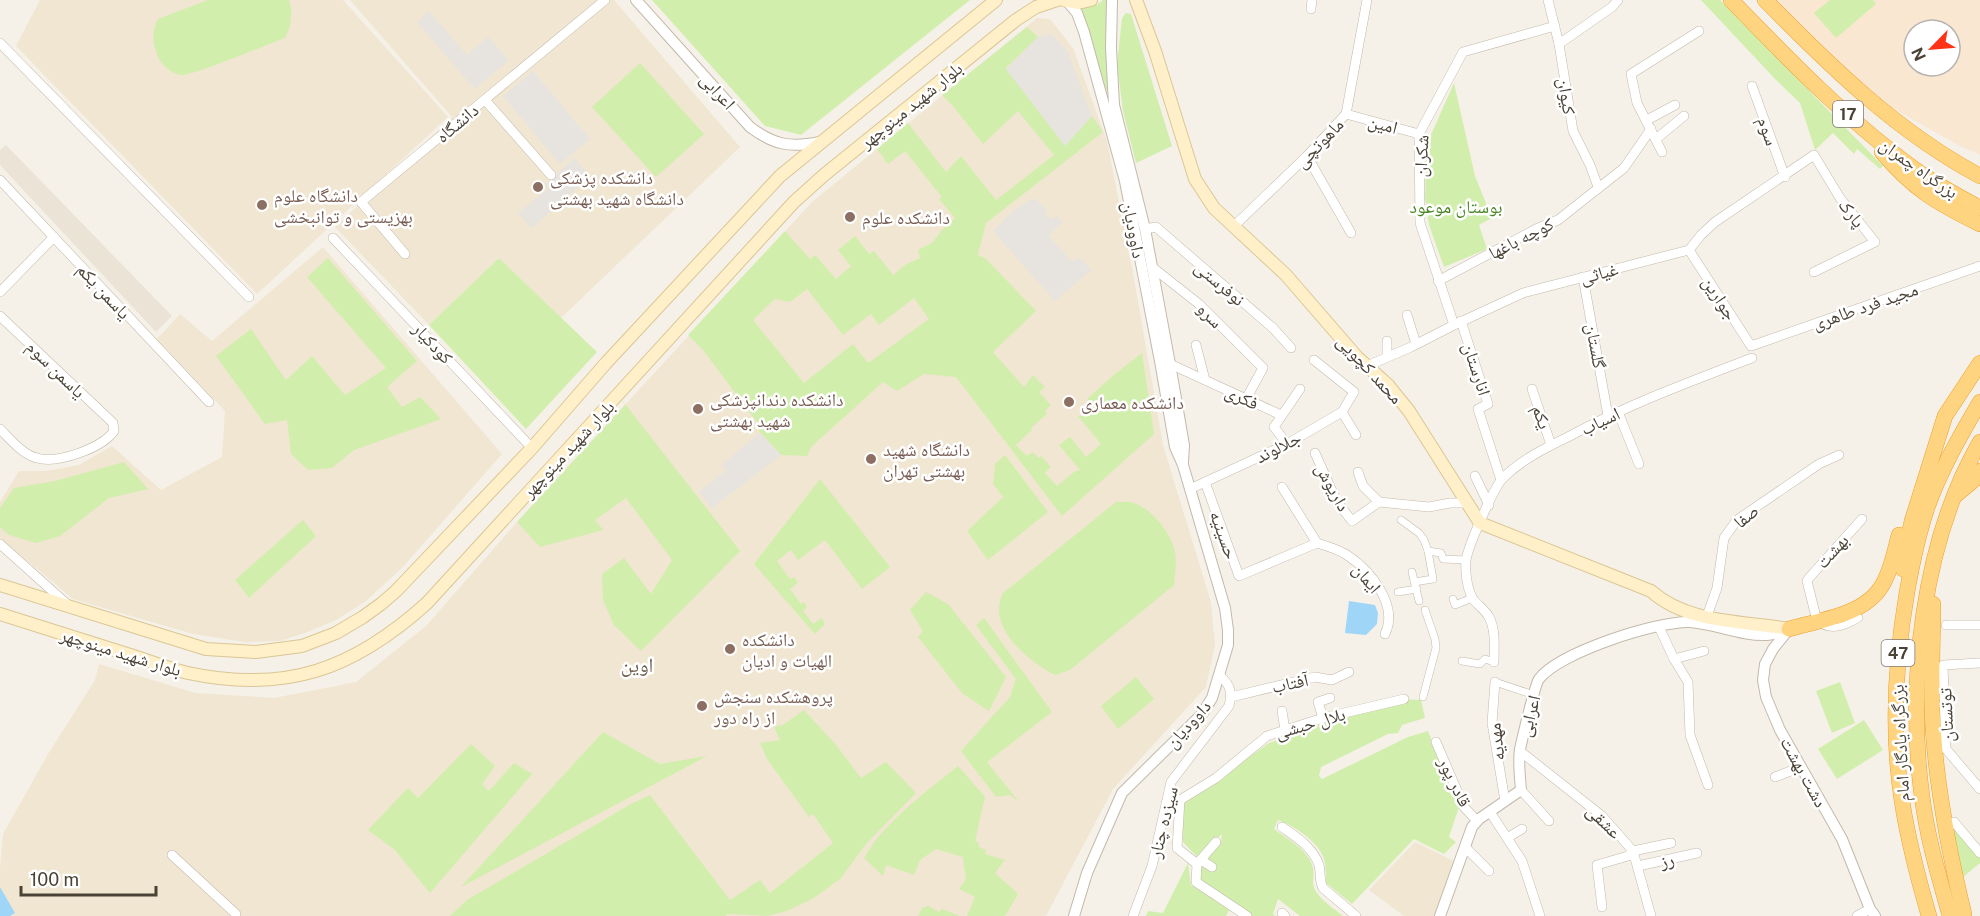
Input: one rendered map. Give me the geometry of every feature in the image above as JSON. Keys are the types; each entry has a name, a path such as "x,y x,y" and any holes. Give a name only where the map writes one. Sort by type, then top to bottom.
{"highway":[{"name":"بزرگراه چمران","path":"1731,0 1856,121 1922,174 1980,208"},
{"name":"بزرگراه چمران","path":"1765,0 1834,68 1882,111 1921,141 1978,175"},
{"path":"1856,121 1902,175 1920,191 1980,224"},
{"path":"1956,212 1980,230"},
{"path":"1905,605 1902,580 1912,520 1946,416 1980,363"},
{"name":"بزرگراه یادگار امام","path":"1929,916 1914,862 1904,810 1896,737 1897,662 1913,559 1927,508 1962,432 1980,402"},
{"name":"بزرگراه یادگار امام","path":"1961,915 1934,858 1924,807 1917,740 1916,692 1919,649 1934,564 1953,498 1980,442"},
{"path":"1789,629 1857,609 1872,599 1880,590 1889,568 1921,461 1934,452"},
{"path":"1953,498 1975,479 1980,471"}],"main road":[{"name":"بلوار شهید مینوچهر","path":"0,585 206,649 256,652 284,650 321,640 363,617 396,591 532,448 606,363 780,176 996,0"},
{"name":"بلوار شهید مینوچهر","path":"0,614 186,672 250,681 293,677 317,671 372,646 427,603 794,202 824,175 1036,7 1062,0 1078,3 1091,0"},
{"name":"محمد کچویی","path":"1136,0 1155,51 1196,179 1214,208 1286,275 1367,366 1380,376 1434,443 1480,523"},
{"path":"1480,523 1651,591 1674,607 1743,624 1789,629"}],"street":[{"name":"دانشگاه","path":"405,254 361,202 605,0"},
{"name":"اعرابی","path":"636,0 750,127 762,136 779,143 797,146 820,142"},
{"name":"داوودیان","path":"1062,0 1077,13 1084,32 1110,106 1144,229 1184,445 1184,465 1225,608 1228,645 1212,698 1202,714 1122,793 1093,859 1074,916"},
{"name":"داوودیان","path":"1112,0 1110,106 1160,361 1174,447 1184,465"},
{"name":"ماهوتچی","path":"1233,227 1307,156 1346,114 1367,0"},
{"name":"کیوان","path":"1548,0 1555,26 1573,131 1590,165 1598,188"},
{"path":"1558,44 1612,7 1618,0"},
{"name":"شکران","path":"1458,323 1438,281 1420,223 1419,134 1463,51 1555,26"},
{"path":"1662,152 1637,103 1630,74 1699,31"},
{"path":"0,43 249,297"},
{"name":"سوم","path":"1752,86 1785,177"},
{"path":"484,100 551,175"},
{"path":"1649,125 1675,105"},
{"name":"امین","path":"1346,114 1419,134"},
{"path":"1656,139 1684,116"},
{"name":"کوچه باغها","path":"1438,281 1536,229 1558,220 1624,168 1649,125"},
{"name":"پارک","path":"1785,177 1814,155 1840,198 1875,242 1814,272"},
{"path":"1307,156 1351,233"},
{"path":"1689,250 1715,222 1785,177"},
{"name":"یاسمن یکم","path":"0,180 209,402"},
{"name":"نوفرستی","path":"1144,229 1156,228 1273,328 1291,348"},
{"path":"0,292 54,237"},
{"name":"کودکیار","path":"333,238 532,448"},
{"name":"غیاثی","path":"1367,366 1523,292 1689,250"},
{"name":"جوارین","path":"1689,250 1751,346"},
{"name":"مجید فرد طاهری","path":"1751,346 1980,266"},
{"name":"سرو","path":"1152,267 1199,304 1263,368 1246,399"},
{"name":"گلستان","path":"1583,277 1608,416"},
{"name":"یاسمن سوم","path":"0,315 112,423 114,431 103,441 72,456 44,459 35,458 26,453 0,429"},
{"path":"1407,315 1416,344"},
{"name":"انارستان","path":"1458,323 1488,404 1478,409 1501,480"},
{"path":"1387,341 1387,357"},
{"path":"1196,345 1205,380"},
{"name":"اسیاب","path":"1480,523 1501,480 1533,455 1608,416 1665,390 1752,358"},
{"name":"جلالوند","path":"1190,489 1287,444 1342,412 1354,392 1314,360"},
{"name":"فکری","path":"1170,364 1281,415 1274,427 1287,444"},
{"path":"1281,415 1300,389"},
{"name":"یکم","path":"1532,389 1551,445"},
{"path":"1342,412 1356,435"},
{"path":"1618,412 1639,464"},
{"name":"داریوش","path":"1315,453 1337,502 1353,521 1379,502"},
{"name":"صفا","path":"1707,616 1717,588 1724,538 1737,520 1810,470 1839,454"},
{"path":"1358,472 1363,486 1379,502 1429,507 1467,503"},
{"path":"1474,476 1489,505"},
{"name":"حسینیه","path":"1205,482 1239,576 1317,543"},
{"path":"1282,487 1317,543"},
{"name":"بهشت","path":"1817,621 1809,578 1862,519"},
{"path":"1398,592 1433,579 1428,551 1419,533 1401,520"},
{"path":"1462,661 1480,664 1485,659 1494,662 1495,641 1490,620 1483,607 1472,598 1466,560 1480,523"},
{"name":"ایمان","path":"1317,543 1346,554 1374,580 1383,595 1389,613 1389,624 1385,634"},
{"path":"0,544 71,607"},
{"path":"1428,551 1441,553 1443,559 1466,560"},
{"path":"1412,573 1419,601"},
{"path":"1453,599 1455,605 1472,598"},
{"path":"1423,697 1436,648 1425,610"},
{"path":"1817,621 1825,627 1835,627 1848,625 1859,618"},
{"name":"اعرابی","path":"1521,790 1520,751 1538,680 1558,664 1576,654 1628,633 1689,622 1768,635 1789,629"},
{"path":"1946,625 1980,624"},
{"path":"1659,627 1674,660 1688,682 1690,735 1708,785"},
{"name":"دشت بهشت","path":"1789,629 1773,649 1765,664 1762,680 1766,697 1780,730 1842,839 1873,913"},
{"path":"1674,660 1704,651"},
{"name":"توتستان","path":"1980,663 1943,665 1946,749 1980,789"},
{"name":"آفتاب","path":"1231,697 1315,677 1332,680 1349,672"},
{"path":"1220,676 1231,690 1231,697"},
{"path":"1495,682 1534,695"},
{"name":"مهدیه","path":"1495,682 1492,723 1505,801"},
{"name":"سیزده چنار","path":"1133,916 1152,866 1171,782 1224,714 1231,697"},
{"path":"1323,718 1318,702 1330,698"},
{"name":"بلال حبشی","path":"1166,804 1180,800 1216,778 1267,736 1323,718 1404,699"},
{"path":"1282,711 1285,730"},
{"name":"قادر پور","path":"1436,742 1464,807 1477,821"},
{"name":"عشقی","path":"1520,751 1602,816 1633,851 1651,916"},
{"path":"1775,777 1801,767"},
{"path":"1441,916 1472,827 1477,821 1521,790 1549,821"},
{"path":"1180,800 1177,848 1199,862 1212,867"},
{"path":"1490,812 1522,861 1540,916"},
{"path":"1954,822 1979,850"},
{"path":"1282,827 1311,850 1320,868 1320,884 1356,916"},
{"path":"1507,838 1522,828"},
{"path":"1216,842 1199,862 1196,882 1231,912 1246,916"},
{"path":"1602,907 1597,865 1628,856 1633,851 1671,843"},
{"path":"1465,847 1489,871"},
{"name":"رز","path":"1638,866 1697,853"},
{"path":"172,855 236,914"},
{"name":"داوودیان","path":"1080,894 1080,916"},
{"path":"1857,916 1873,913"}],"shaded area":[{"name":"دانشگاه علوم بهزیستی و توانبخشی","path":"40,0 343,0 448,117 257,294 16,46"},
{"name":"دانشکده پزشکی دانشگاه شهید بهشتی","path":"350,0 614,0 740,147 561,318 499,258 429,325 335,227 452,117"},
{"path":"1775,0 1980,0 1980,155 1880,101"},
{"path":"429,11 467,55 488,37 509,60 475,89 417,22"},
{"name":"دانشگاه شهید بهشتی تهران","path":"1037,18 1050,19 1073,48 1107,141 1163,445 1211,602 1215,645 1206,687 1113,789 1046,916 0,916 3,834 48,754 95,680 99,664 196,693 274,698 356,682 426,626 517,522 812,202"},
{"path":"1051,34 1067,50 1092,116 1065,146 1006,69 1038,37"},
{"path":"533,71 590,139 560,164 503,96"},
{"path":"6,145 172,316 156,332 0,165 0,150"},
{"path":"574,158 590,176 532,228 518,213 548,189 545,185"},
{"path":"1036,199 1047,210 1045,212 1052,220 1057,216 1062,222 1049,236 1071,261 1080,258 1091,270 1055,301 993,231 1013,211 1028,201"},
{"path":"323,247 502,454 403,567 366,601 336,620 280,641 244,642 193,634 73,599 0,538 0,502 19,471 46,471 79,465 112,446 161,490 222,457 225,411 157,339 180,314 212,341"},
{"path":"760,433 781,455 712,508 699,492 726,470 722,464"},
{"path":"1415,842 1454,861 1435,916 1404,916 1369,890"}],"green space":[{"path":"208,0 289,0 291,19 285,38 188,74 181,75 169,70 158,58 155,50 154,32 158,19"},
{"path":"652,0 970,0 801,135 765,126"},
{"path":"1103,0 1108,0 1106,42 1108,93 1100,78 1079,7 1092,7"},
{"path":"1701,0 1720,0 1883,166 1880,169 1857,149 1854,154 1833,133 1815,150 1800,103"},
{"path":"1830,0 1873,0 1876,4 1836,38 1814,13"},
{"path":"1126,13 1131,14 1172,146 1136,163 1123,111 1117,64 1122,18"},
{"path":"1027,27 1038,37 1006,68 1065,145 1092,116 1103,132 986,223 978,255 985,258 1036,311 993,352 1024,387 1033,375 1045,387 1039,392 1051,405 1045,411 1047,414 1016,445 1027,456 1033,452 1039,458 1041,456 1051,467 1045,473 1057,486 1080,470 1059,445 1070,437 1086,457 1101,444 1078,416 1083,416 1095,406 1087,399 1142,353 1154,434 1062,516 956,377 924,374 897,391 883,382 811,447 807,456 781,455 757,429 760,426 703,350 688,335 785,231 810,259 815,255 836,279 851,266 838,250 855,236 869,254 874,251 893,275 905,265 920,258 918,250 932,243 955,218 939,199 942,197 905,151 888,164 877,149 908,123 946,172 961,156 996,200 1054,155 1018,111 983,144 942,95","holes":["807,289 843,335 871,314 879,325 914,298 929,319 868,363 853,344 804,383 753,320 775,299 790,302"]},
{"path":"640,63 704,134 656,177 592,107"},
{"name":"بوستان موعود","path":"1454,83 1475,176 1492,218 1479,225 1487,249 1444,267 1429,225 1425,197 1427,144"},
{"path":"328,258 417,361 387,387 402,407 420,397 441,419 354,450 332,468 308,470 291,454 287,420 265,424 216,356 251,329 286,380 312,356 345,395 386,368 307,277"},
{"path":"499,258 597,352 526,429 429,325"},
{"path":"618,395 740,551 641,651 614,625 603,600 602,574 624,558 651,594 672,560 626,498 595,520 603,530 540,547 517,522 625,405"},
{"path":"1005,455 1048,512 988,560 967,531 1003,497 993,484 995,464"},
{"path":"124,462 148,489 109,498 60,536 36,543 9,535 0,527 0,508 14,488 55,481"},
{"path":"820,479 890,567 862,589 825,540 798,560 791,550 777,561 790,579 794,577 798,583 790,589 801,604 804,602 807,607 803,611 813,624 822,618 825,624 815,634 754,564"},
{"path":"1116,502 1130,502 1141,506 1160,523 1170,537 1176,564 1174,585 1070,670 1055,675 1036,664 1010,639 1000,619 999,606 1002,594"},
{"path":"303,520 316,536 249,598 235,580"},
{"path":"926,592 948,604 1006,677 989,711 962,693 918,637 923,631 910,610"},
{"path":"984,618 1052,712 987,762 1019,802 1010,795 996,797 961,751 1010,697 1016,679 976,625"},
{"path":"1136,677 1154,699 1118,729 1101,706"},
{"path":"1840,682 1855,723 1832,733 1816,691"},
{"path":"1400,699 1421,700 1425,718 1402,725 1398,733 1388,734 1321,767 1319,776 1322,779 1408,737 1428,731 1459,807 1449,837 1456,842 1444,854 1414,839 1352,904 1326,883 1324,859 1317,847 1298,830 1278,820 1274,829 1298,846 1310,860 1316,892 1343,916 1300,916 1278,899 1273,914 1275,916 1252,916 1199,879 1202,865 1212,870 1216,866 1205,859 1221,841 1222,834 1197,857 1183,842 1182,804 1269,743"},
{"path":"804,710 836,745 861,778 886,762 916,793 866,844 841,878 814,898 787,911 767,916 727,914 726,916 450,916 467,900 650,795 730,900 760,880 770,893 833,843 813,814 809,817 767,759 760,743 780,740 774,727 783,725"},
{"path":"1864,720 1883,750 1837,779 1818,749"},
{"path":"603,732 660,764 707,756 461,887"},
{"path":"471,744 495,766 482,784 489,791 514,763 532,774 430,893 395,850 368,830 408,788 418,798"},
{"path":"958,766 985,797 975,841 979,843 979,847 986,850 985,854 1005,860 995,873 1018,894 1005,916 967,916 975,897 959,889 966,879 963,857 936,849 920,860 914,875 886,865 883,876 864,858 894,820"},
{"path":"1952,824 1980,857 1980,863 1963,877"},
{"path":"1188,863 1191,885 1230,908 1226,916 1146,916 1148,911 1163,913"},
{"path":"929,906 939,912 942,909 960,916 918,916 922,908"}],"water":[{"path":"1349,601 1375,605 1378,613 1377,624 1366,635 1345,633"},
{"path":"0,887 15,913 10,916 0,916"}],"place":[{"name":"دانشکده پزشکی دانشگاه شهید بهشتی","path":"538,187"},
{"name":"دانشگاه علوم بهزیستی و توانبخشی","path":"262,205"},
{"name":"دانشکده علوم","path":"850,217"},
{"name":"دانشکده معماری","path":"1069,402"},
{"name":"دانشکده دندانپزشکی شهید بهشتی","path":"698,409"},
{"name":"دانشگاه شهید بهشتی تهران","path":"871,459"},
{"name":"دانشکده الهیات و ادیان","path":"730,649"},
{"name":"پروهشکده سنجش از راه دور","path":"702,706"}],"district":[{"name":"اوین","path":"637,665"}]}
